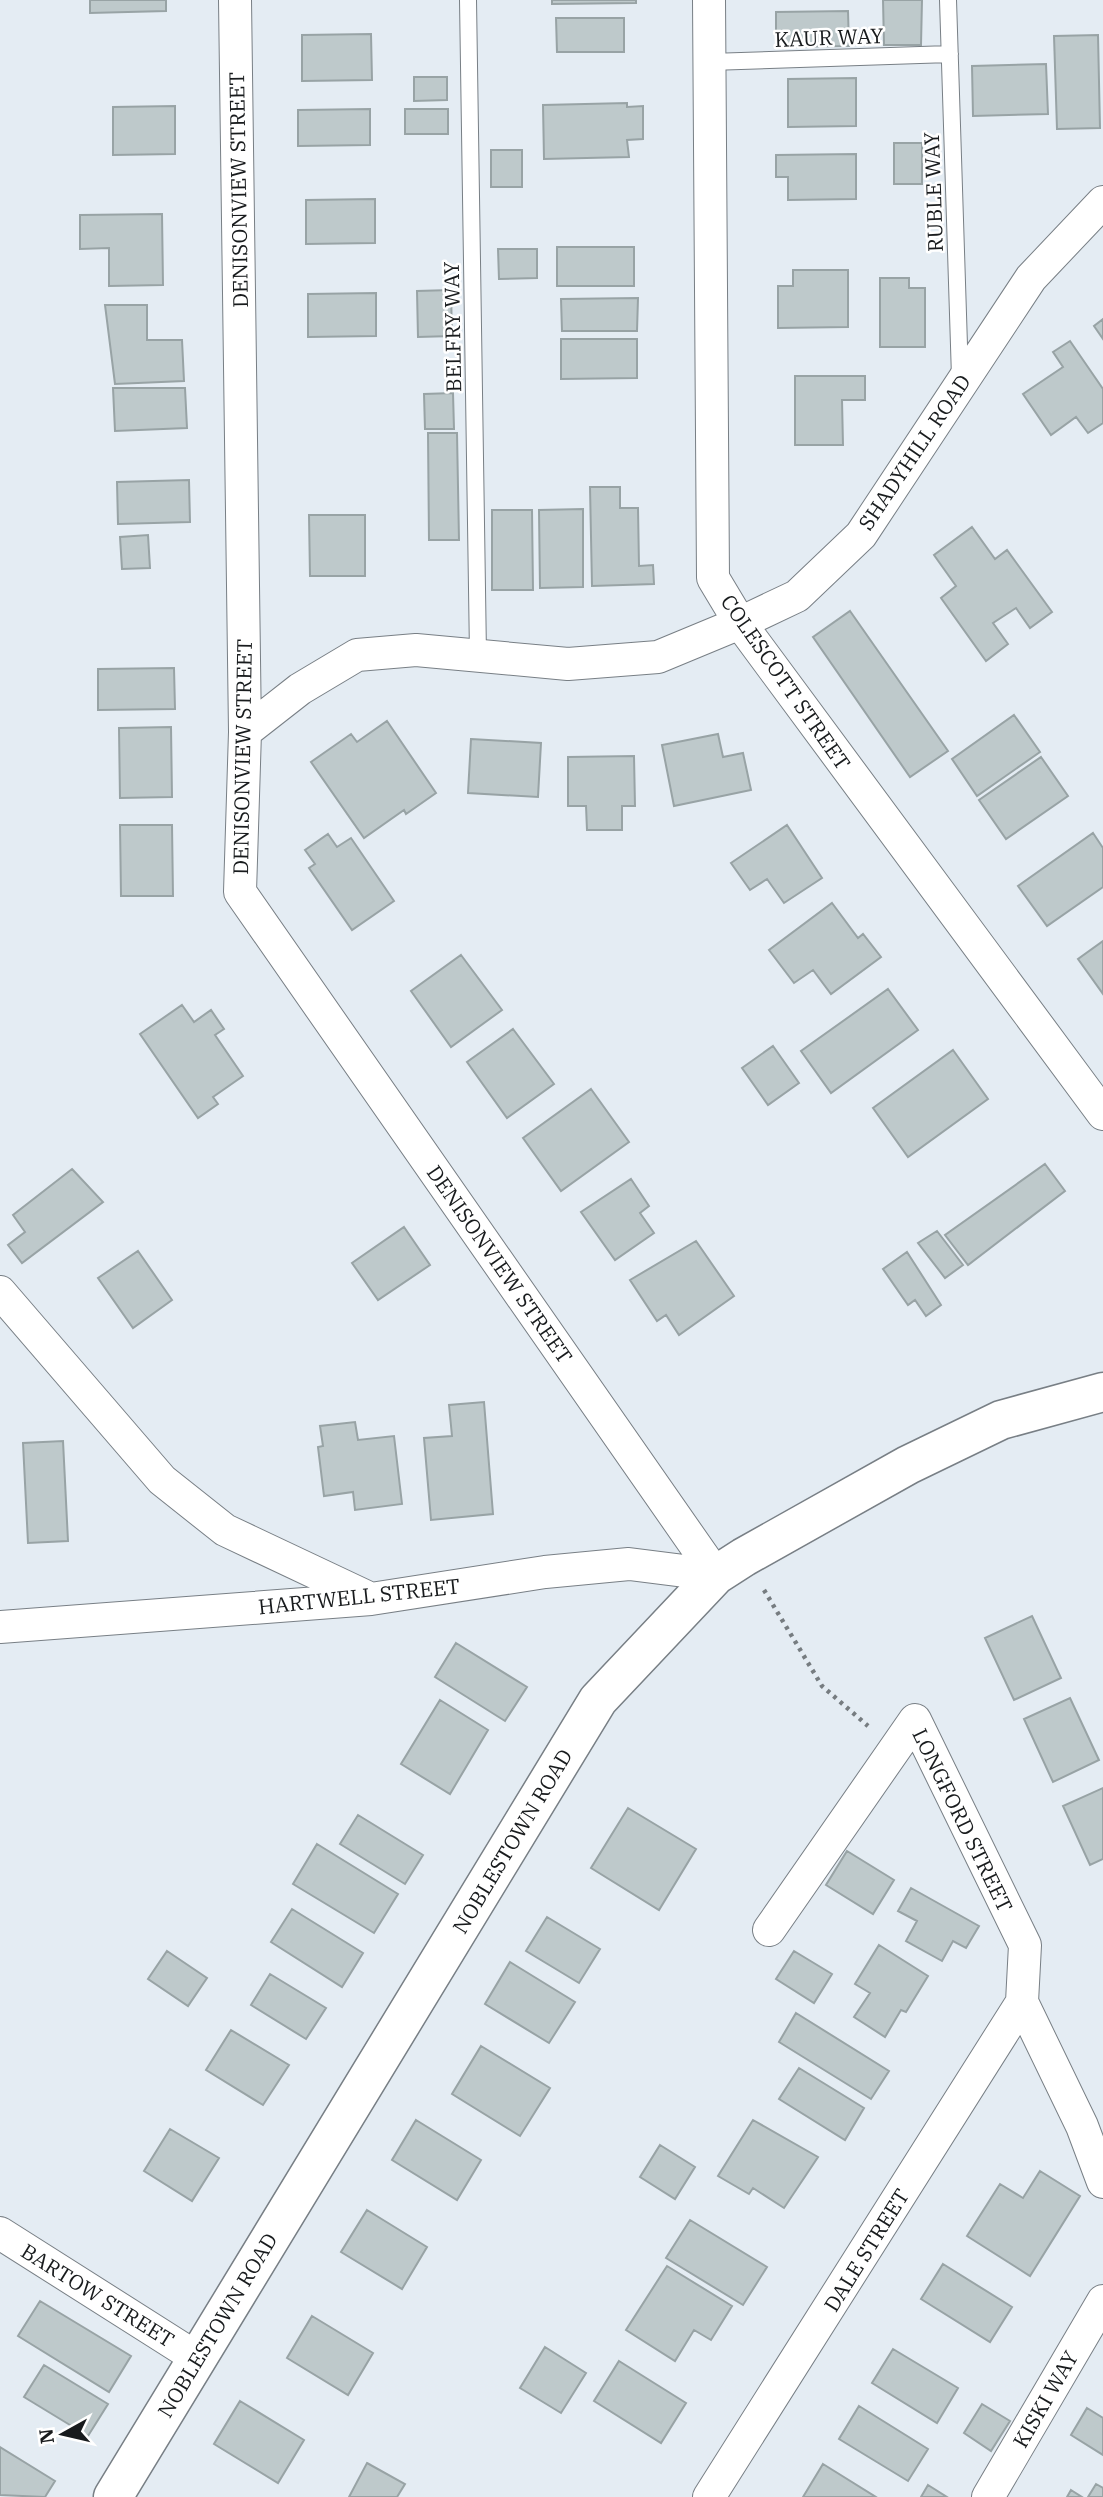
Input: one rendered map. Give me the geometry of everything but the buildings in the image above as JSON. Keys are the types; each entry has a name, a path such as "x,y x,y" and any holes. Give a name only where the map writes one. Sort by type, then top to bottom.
{"main road":[{"name":"NOBLESTOWN ROAD","path":"122,2495 197,2358 598,1700 730,1566 908,1465 1001,1420 1103,1392"}],"street":[{"name":"DENISONVIEW STREET","path":"235,0 245,732 240,892 730,1566"},
{"name":"COLESCOTT STREET","path":"709,0 713,578 740,623 1103,1114"},
{"name":"SHADYHILL ROAD","path":"245,732 300,689 357,655 416,650 568,664 658,657 797,596 861,535 1031,278 1103,202"},
{"path":"0,1292 162,1480 225,1530 371,1599"},
{"name":"HARTWELL STREET","path":"0,1627 371,1599 545,1572 629,1564 730,1566"},
{"name":"LONGFORD STREET","path":"769,1930 915,1720 1025,1945 1022,2002"},
{"path":"1022,2002 1082,2126 1103,2182"},
{"name":"DALE STREET","path":"709,2497 1022,2002"},
{"name":"BARTOW STREET","path":"0,2233 197,2358"},
{"name":"KISKI WAY","path":"988,2497 1103,2301"}],"lane":[{"name":"BELFRY WAY","path":"468,0 478,654"},
{"name":"RUBLE WAY","path":"948,0 961,383"},
{"name":"KAUR WAY","path":"710,62 950,54"}],"path":[{"path":"730,1566 822,1686 895,1749"}]}
